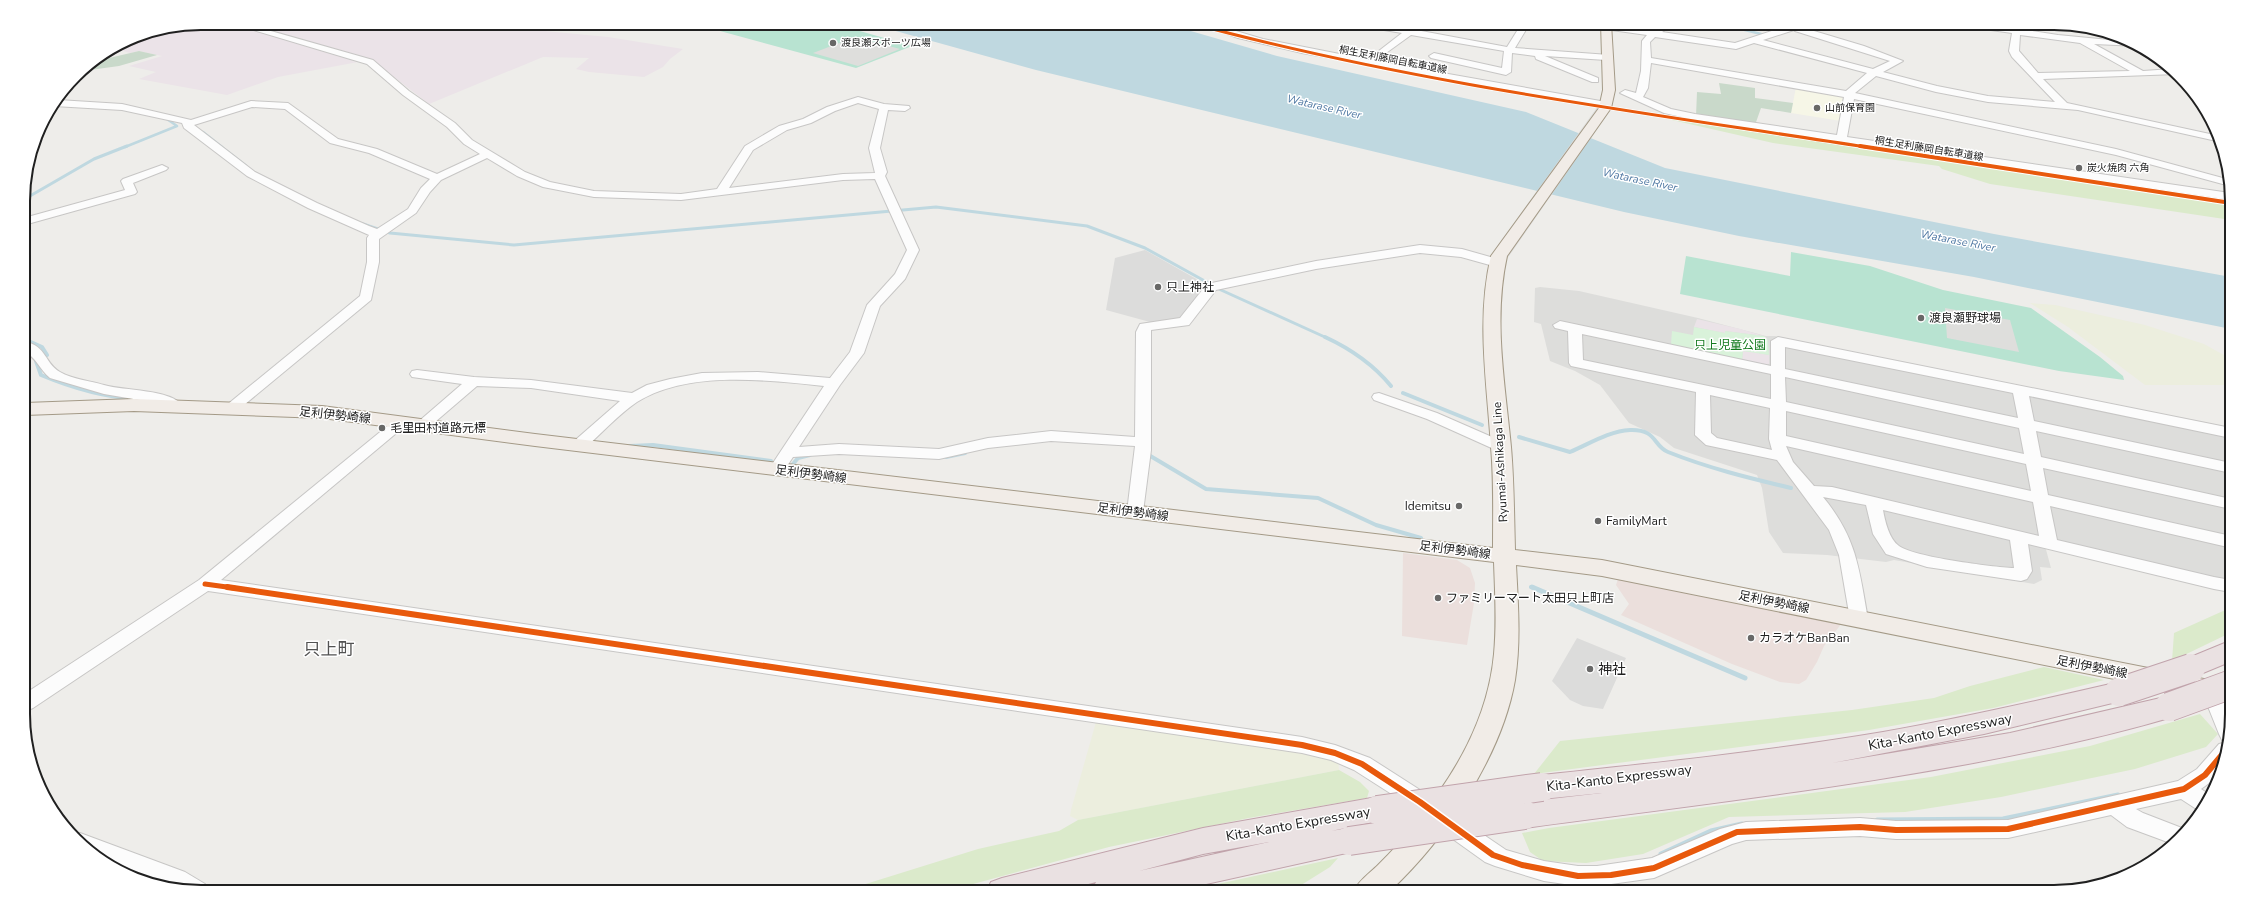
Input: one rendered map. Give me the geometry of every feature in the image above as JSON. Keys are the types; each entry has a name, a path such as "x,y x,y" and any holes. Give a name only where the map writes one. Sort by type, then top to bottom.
{"highway":[{"name":"Kita-Kanto Expressway","path":"1030,885 1204,841 1377,810 1542,787 1744,764 1848,749 2025,715 2119,692 2191,668 2225,653"},
{"name":"Kita-Kanto Expressway","path":"1138,885 1274,854 1349,841 1916,761 2100,726 2168,707 2221,687"}],"main road":[{"name":"Ryumai-Ashikaga Line","path":"1376,885 1396,866 1439,816 1468,774 1486,734 1500,691 1506,656 1505,556 1502,447 1495,384 1492,285 1498,260 1606,106 1609,90 1605,30"},
{"name":"足利伊勢崎線","path":"30,409 96,405 175,406 322,412 579,445 783,461 1135,512 1629,572 1859,619 2221,687"}],"street":[{"path":"258,30 370,62 406,93 441,117 468,142 521,174 547,185 594,194 681,197 843,177 879,176"},
{"path":"1224,30 1253,39 1338,57 1517,91 1606,106"},
{"path":"1398,30 1529,53 1606,57"},
{"path":"1411,30 1374,59 1496,83"},
{"path":"1434,56 1506,72 1507,54 1522,30"},
{"path":"1632,30 1790,56 1800,53"},
{"path":"1637,98 1641,94 1644,82 1646,41 1660,30"},
{"path":"1736,46 1777,30"},
{"path":"1805,30 1861,48 1898,62 1873,73 1849,94 1842,136"},
{"path":"2007,30 2120,44"},
{"path":"2016,32 2014,50 2034,76 2063,105"},
{"path":"1754,40 1873,73 1974,96 2078,107 2213,137"},
{"path":"2081,40 2095,50 2141,74"},
{"path":"1529,53 1595,80"},
{"path":"1646,60 1849,94 2145,158 2224,181"},
{"path":"2034,76 2167,72"},
{"path":"1625,93 1664,109 1695,117 2225,196"},
{"path":"721,192 748,148 783,128 807,121 831,109 858,100 884,107 905,108"},
{"path":"61,103 81,103 141,110 187,121 188,126 231,157 236,165 248,173 296,198 378,234"},
{"path":"188,124 251,104 288,106 334,141 373,151 437,178"},
{"path":"783,461 791,445 834,383 857,353 874,305 900,276 913,250 879,176 881,172 874,159 876,133 884,107"},
{"path":"233,408 366,297 373,262 373,238 412,211 424,190 437,178 472,160 489,154"},
{"path":"30,220 131,192 127,181 162,168"},
{"path":"1135,512 1143,442 1143,332 1145,327 1184,322 1212,287 1316,265 1420,249 1462,253 1498,260"},
{"path":"1560,325 2225,467"},
{"path":"1575,329 1576,364 1778,405 2225,503"},
{"path":"1859,619 1848,555 1828,515 1782,456 1777,439 1778,341 2225,432"},
{"path":"30,348 37,352 48,369 55,375 104,390 161,399 175,406"},
{"path":"417,374 474,381 531,384 633,398"},
{"path":"579,445 633,398 662,386 696,379 778,377 834,383"},
{"path":"423,425 474,381"},
{"path":"2020,390 2049,543"},
{"path":"1703,391 1703,435 1706,439 1712,442 1782,456"},
{"path":"1379,397 1432,416 1502,447"},
{"path":"30,700 205,584 401,422"},
{"path":"783,461 852,449 939,454 988,442 1051,436 1143,442"},
{"path":"1777,439 2225,540"},
{"path":"1809,491 1825,490 2219,584 2225,583"},
{"path":"1874,502 1879,524 1889,546 1904,556 2006,574 2020,574 2024,572 2018,536"},
{"path":"205,584 1302,745 1335,753 1362,764 1439,816 1477,844 1503,859 1544,871 1578,876 1597,876 1654,868 1728,836 1742,832 1860,827 1896,830 2008,829 2115,806 2184,789 2204,775 2219,758"},
{"path":"2221,687 2225,710"},
{"path":"2184,789 2201,801"},
{"path":"2115,806 2124,814 2135,820 2175,835"},
{"path":"95,849 176,879 186,885"}],"shaded area":[{"path":"190,30 254,30 356,59 351,61 358,62 278,77 227,95 139,79 156,72 129,66 162,56 139,51 130,53 121,50 146,39 168,33"},
{"path":"266,30 534,30 608,37 683,49 670,59 663,67 644,77 589,72 576,69 589,58 543,57 429,104 372,60 301,41 299,38"},
{"path":"855,37 900,49 858,66 813,53"},
{"name":"山前保育園","path":"1796,87 1843,96 1841,121 1791,113"},
{"name":"只上神社","path":"1145,250 1207,285 1184,316 1175,322 1150,322 1106,310 1115,258"},
{"path":"1540,287 1579,291 1698,318 1766,336 1775,336 2225,430 2225,587 2045,546 2051,568 2040,567 2042,580 2034,584 1894,560 1886,562 1827,555 1783,553 1769,532 1762,488 1757,475 1674,448 1660,437 1629,423 1600,385 1575,371 1550,361 1541,324 1534,322 1535,288"},
{"path":"1945,308 2010,320 2019,352 1947,338"},
{"path":"1697,319 1764,336 1725,331 1725,333 1694,327"},
{"path":"1743,350 1769,355 1769,364 1763,366 1742,361"},
{"name":"ファミリーマート太田只上町店","path":"1403,553 1457,560 1470,568 1475,583 1474,603 1467,645 1402,636"},
{"name":"カラオケBanBan","path":"1618,579 1842,623 1824,646 1817,662 1806,680 1799,684 1780,682 1732,664 1621,615 1629,604 1616,585"},
{"name":"神社","path":"1577,638 1626,658 1603,709 1583,706 1570,700 1552,681"}],"green space":[{"name":"渡良瀬スポーツ広場","path":"714,30 856,30 912,46 856,68"},
{"path":"139,51 157,55 119,66 91,70 107,59"},
{"path":"1719,83 1755,88 1755,98 1793,103 1791,113 1761,108 1755,125 1696,116 1697,92 1721,94"},
{"path":"1628,110 1702,124 2225,204 2225,219 1990,184 1942,169 1939,166 1773,143"},
{"name":"渡良瀬野球場","path":"1791,252 1870,266 1943,290 2031,308 2100,357 2123,376 2124,380 2059,371 1680,294 1686,256 1790,276"},
{"path":"2030,303 2055,305 2145,325 2204,344 2225,356 2225,385 2145,385 2068,327"},
{"name":"只上児童公園","path":"1694,327 1725,333 1725,331 1764,336 1768,340 1769,355 1743,351 1742,361 1675,347 1671,344 1672,331 1693,335"},
{"path":"2225,610 2225,635 2172,661 2174,633"},
{"path":"2044,667 2104,680 1993,708 1869,730 1534,774 1560,741 1852,710 1934,698 1970,686"},
{"path":"2200,714 2218,734 2206,747 2135,769 2001,797 1905,812 1729,817 1643,854 1586,863 1543,861 1530,852 1522,833 1549,828 1931,777 2090,746"},
{"path":"1096,722 1313,753 1338,760 1339,770 1078,820 1070,816 1071,810"},
{"path":"1339,770 1360,782 1369,791 1367,798 1249,818 1109,847 970,885 862,885 978,849 1059,831 1078,820"},
{"path":"1338,858 1330,867 1301,885 1213,885"}],"water":[{"name":"Watarase River","path":"892,30 1187,30 1277,56 1526,112 1665,168 1994,234 2225,276 2225,328 1974,277 1739,236 1624,212 1036,70"}],"pier":[{"path":"1598,106 1611,109 1507,259 1491,255"}],"waterway":[{"path":"1745,30 1761,34"},
{"path":"125,147 177,126 164,117"},
{"path":"203,132 222,147"},
{"path":"30,196 94,159 127,146"},
{"path":"220,146 246,166"},
{"path":"363,224 390,233 514,245 936,207 1087,226 1145,248 1221,290 1326,338"},
{"path":"1326,338 1361,358 1377,371 1391,386"},
{"path":"30,342 42,347 47,355"},
{"path":"36,361 41,375 53,380 99,394 136,399"},
{"path":"1403,393 1482,425"},
{"path":"1519,437 1570,452 1599,438 1614,433 1639,430 1654,438 1663,449 1683,458 1791,488"},
{"path":"630,446 653,445 771,461"},
{"path":"946,457 965,453"},
{"path":"1147,454 1206,489 1318,498 1376,525 1421,538"},
{"path":"793,464 798,458 810,455"},
{"path":"1532,587 1745,678"},
{"path":"1877,820 2003,819 2118,795"},
{"path":"1661,854 1711,831 1742,824"}],"cycle path":[{"name":"桐生足利藤岡自転車道線","path":"1216,30 1268,44 1518,93 2225,202"},
{"path":"205,584 1302,745 1335,753 1362,764 1420,802 1493,855 1522,865 1578,876 1611,875 1654,868 1737,832 1860,827 1896,830 2008,829 2184,789 2205,775 2219,758"}],"place":[{"name":"渡良瀬スポーツ広場","path":"833,43"},
{"name":"山前保育園","path":"1817,108"},
{"name":"炭火焼肉 六角","path":"2079,168"},
{"name":"只上神社","path":"1158,287"},
{"name":"渡良瀬野球場","path":"1921,318"},
{"name":"毛里田村道路元標","path":"382,428"},
{"name":"Idemitsu","path":"1459,506"},
{"name":"FamilyMart","path":"1598,521"},
{"name":"ファミリーマート太田只上町店","path":"1438,598"},
{"name":"カラオケBanBan","path":"1751,638"},
{"name":"神社","path":"1590,669"}],"district":[{"name":"只上町","path":"329,649"}]}
